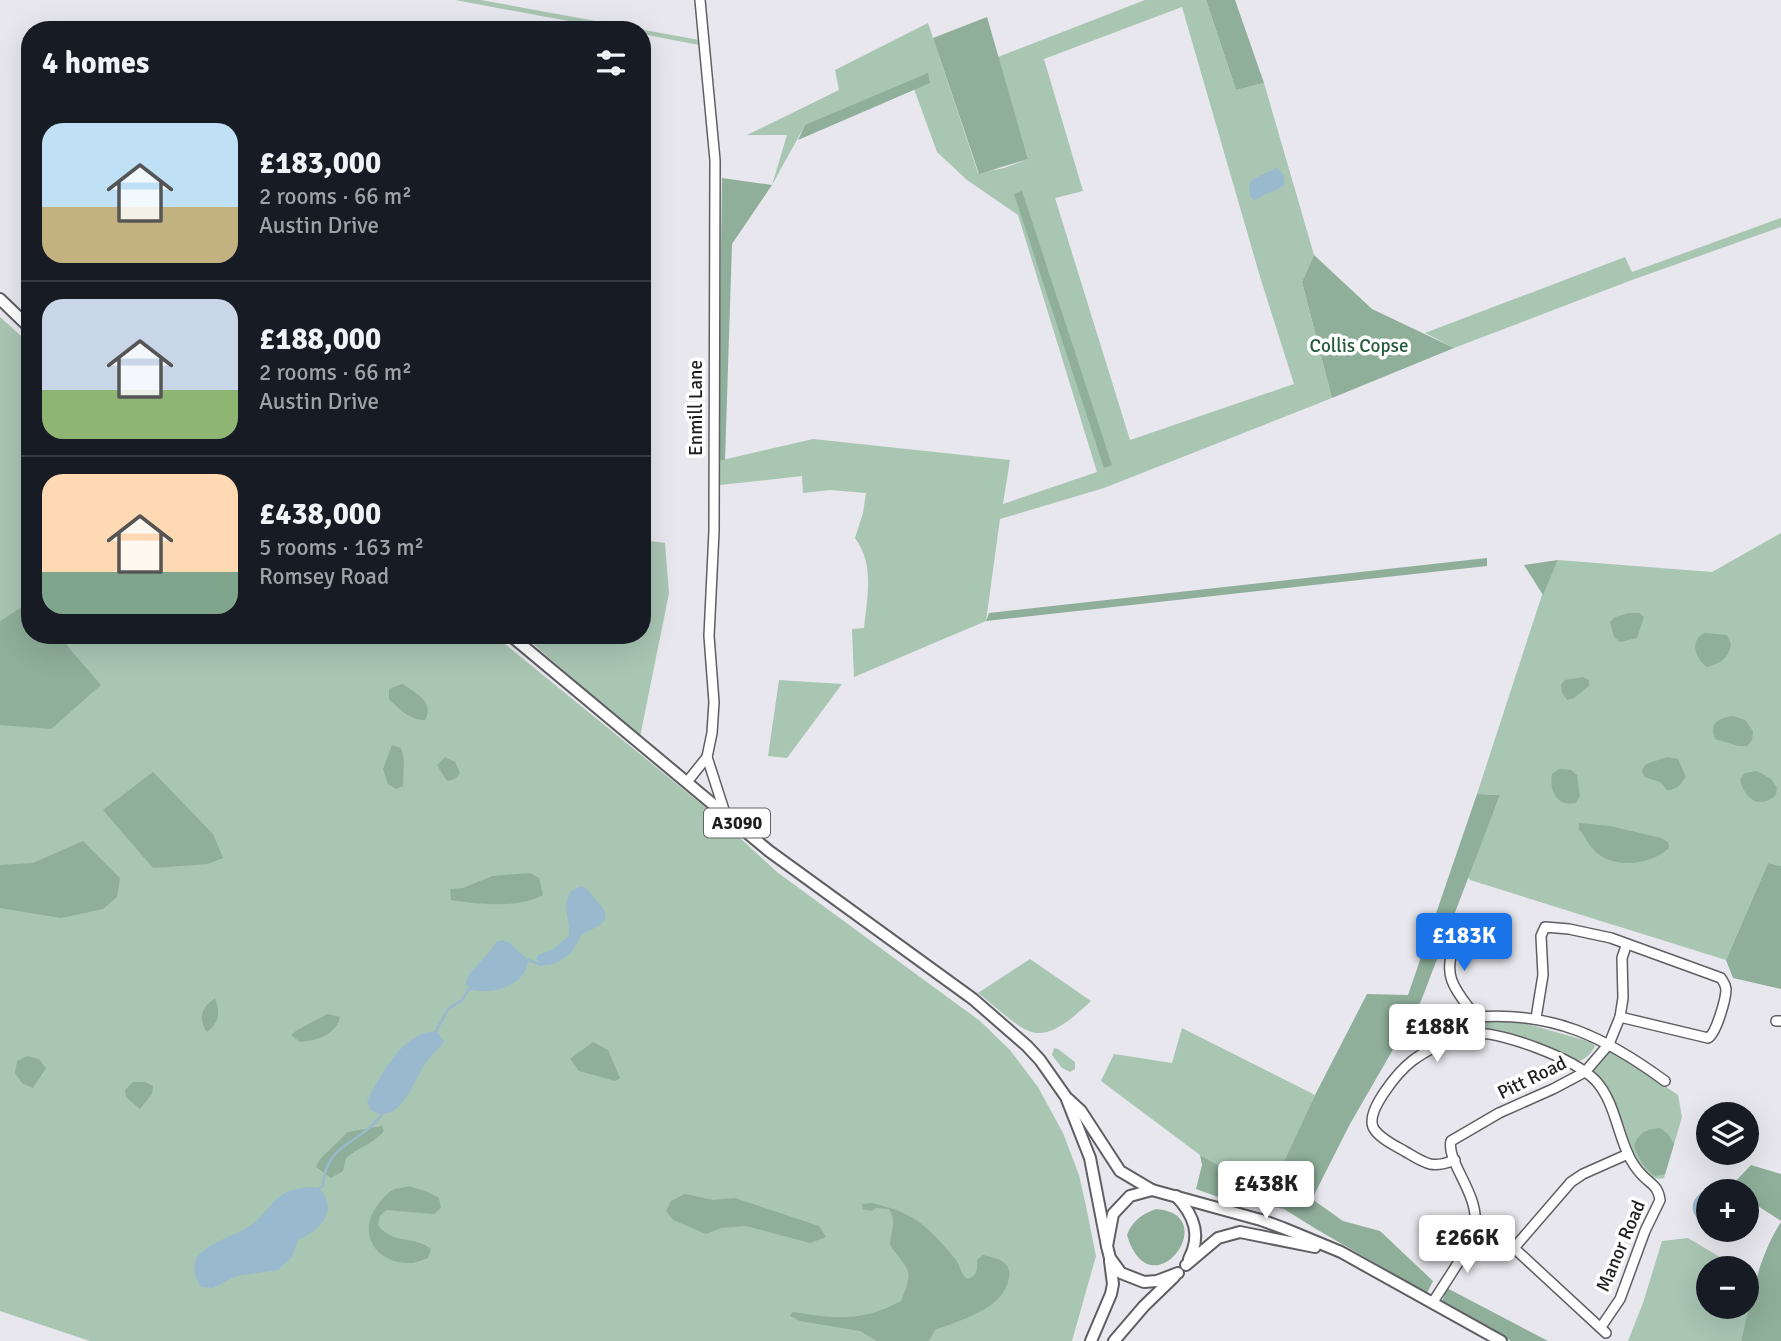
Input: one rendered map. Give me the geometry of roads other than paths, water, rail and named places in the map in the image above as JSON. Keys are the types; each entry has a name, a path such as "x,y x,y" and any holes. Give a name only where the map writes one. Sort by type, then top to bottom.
{"main road":[{"path":"0,299 21,319"},
{"name":"A3090","path":"521,644 769,850 973,999 1040,1060 1066,1097 1090,1158 1107,1246"},
{"name":"A3090","path":"1066,1097 1082,1111 1120,1171 1152,1190"},
{"path":"1091,1341 1113,1284 1107,1246 1113,1214 1130,1196 1152,1190 1261,1220 1341,1252 1501,1341"},
{"path":"1110,1258 1121,1273 1144,1282 1157,1281 1182,1269 1193,1251 1196,1229 1188,1209 1176,1196"},
{"path":"1114,1341 1144,1306 1218,1238 1240,1232 1316,1247 1360,1264"}],"street":[{"name":"Enmill Lane","path":"700,0 715,160 714,531 709,636 714,702 707,757 725,813"},
{"path":"687,782 707,757"},
{"path":"1476,1017 1451,982 1448,971 1456,945 1469,929 1481,926"},
{"path":"1536,1018 1543,975 1541,936 1545,928 1569,929 1643,949 1721,978 1726,991 1714,1033 1708,1038 1620,1017"},
{"name":"Pitt Road","path":"1455,1160 1449,1147 1454,1137 1585,1072 1609,1044 1620,1017 1623,998 1622,958 1626,946"},
{"path":"1476,1017 1536,1018 1589,1033 1665,1081"},
{"path":"1433,1302 1467,1249 1476,1229 1473,1199 1455,1160 1434,1166 1423,1162 1379,1134 1372,1124 1372,1113 1380,1098 1411,1062 1467,1033 1476,1017"},
{"path":"1467,1033 1497,1037 1536,1048 1585,1072"},
{"name":"Manor Road","path":"1476,1229 1500,1238 1514,1248 1603,1330 1619,1299 1660,1200 1656,1186 1643,1176 1628,1154 1598,1083 1585,1072"},
{"path":"1514,1248 1571,1182 1628,1154"}],"water":[{"path":"1277,168 1284,175 1284,186 1254,200 1250,196 1249,184 1253,179"},
{"path":"581,886 588,890 603,908 605,919 580,936 566,957 542,965 536,959 538,955 552,950 569,936 567,901 573,890"},
{"path":"502,940 510,943 528,960 526,969 506,987 487,991 469,989 466,981 469,975 496,942"},
{"path":"436,1031 444,1041 426,1062 405,1099 390,1112 381,1114 371,1110 367,1101 394,1056 413,1039"},
{"path":"309,1187 319,1188 325,1196 327,1212 319,1226 298,1240 292,1257 278,1270 236,1276 213,1288 201,1287 195,1274 195,1263 200,1254 208,1247 251,1225 280,1196"},
{"path":"1696,1198 1696,1216 1693,1210"}],"waterway":[{"path":"528,960 542,965"},
{"path":"436,1031 448,1009 462,1000 469,989"},
{"path":"319,1188 323,1186 330,1160 383,1113"}],"park label":[{"name":"Collis Copse","path":"1359,346"}]}
